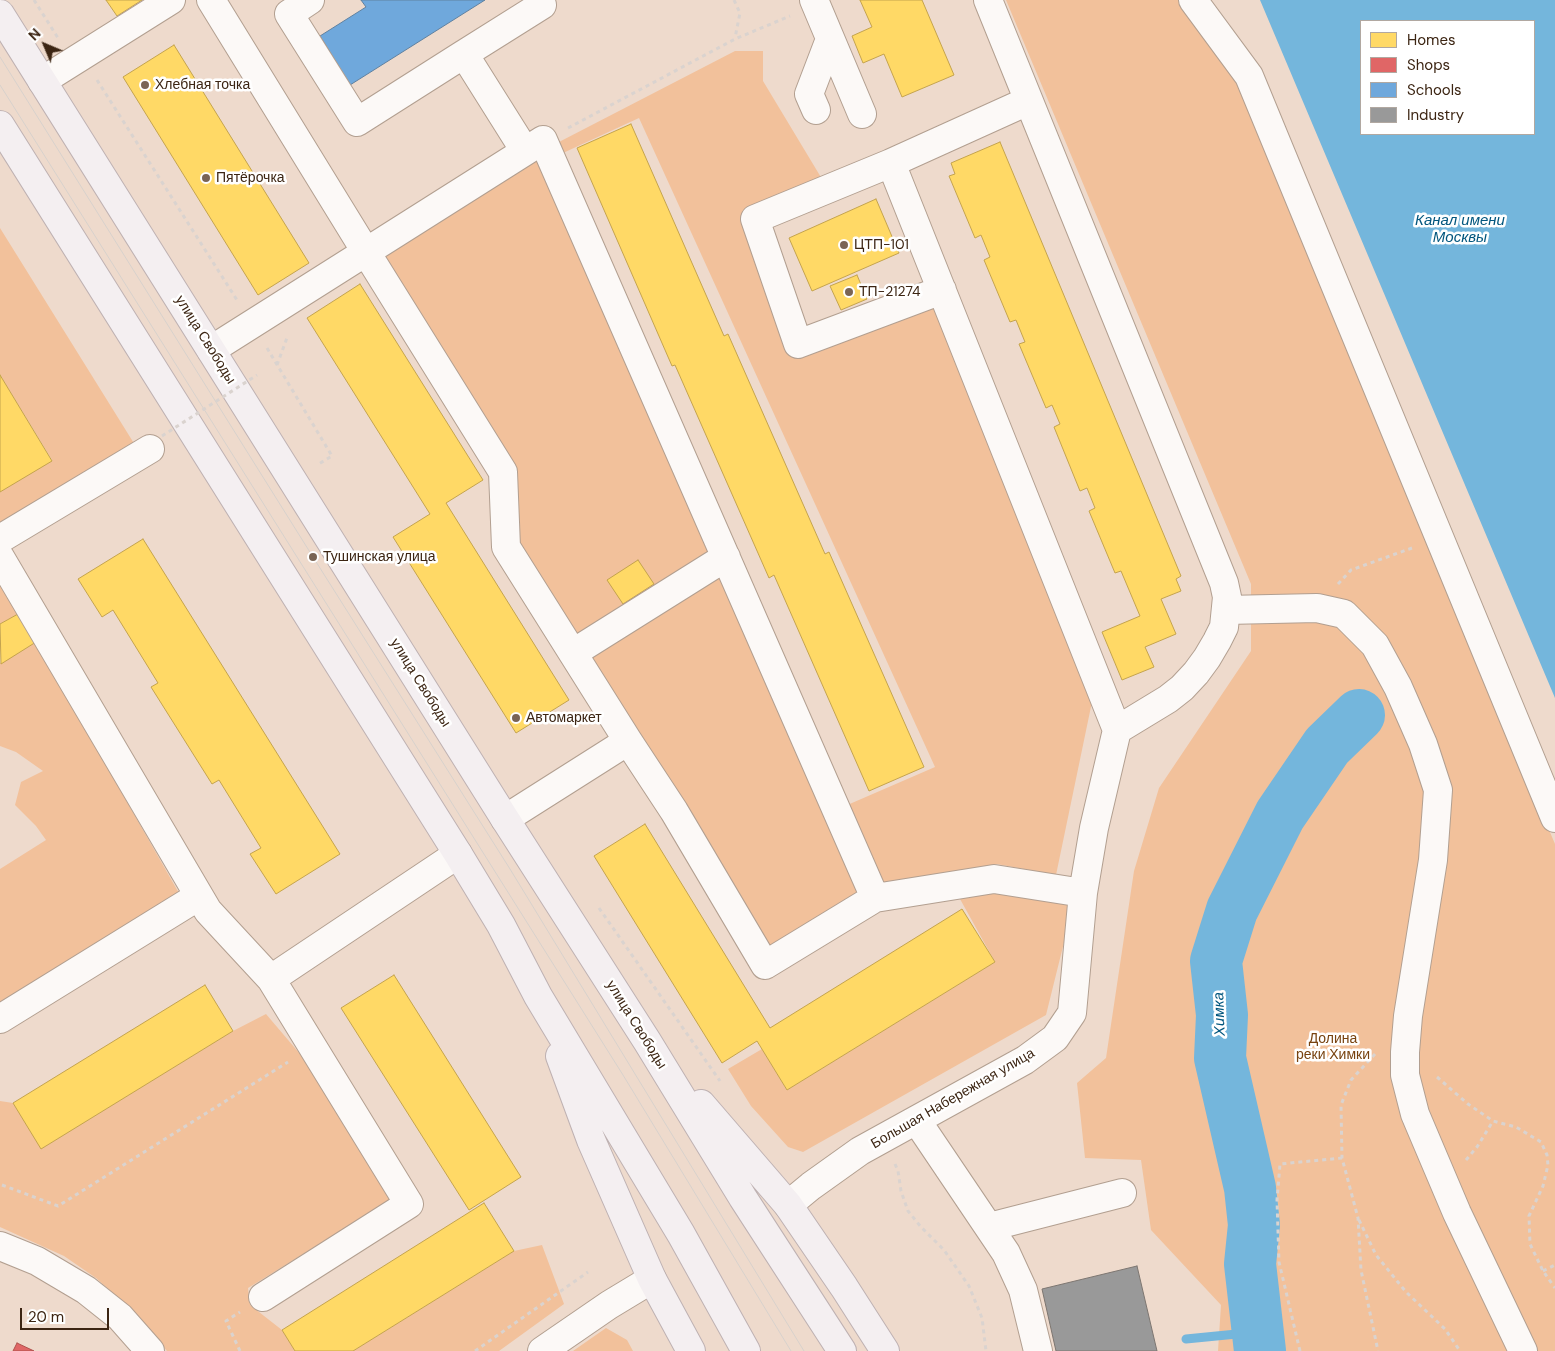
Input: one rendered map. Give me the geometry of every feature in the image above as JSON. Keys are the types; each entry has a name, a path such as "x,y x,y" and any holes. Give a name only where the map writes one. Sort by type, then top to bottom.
{"main road":[{"name":"улица Свободы","path":"0,14 505,819 647,1041 743,1198 842,1351"},
{"path":"0,126 458,854 501,926 538,996 681,1234 746,1351"},
{"path":"538,996 591,1140 652,1279 691,1351"},
{"path":"647,1041 788,1205 885,1351"}],"street":[{"path":"42,81 171,0"},
{"path":"211,0 504,472 506,547 674,811 765,965 875,898 994,879 1083,893"},
{"path":"310,0 288,14 357,122 542,5 538,0"},
{"path":"814,0 862,114"},
{"path":"890,163 1117,730 1168,699 1182,688 1207,658 1224,627 1227,597 1224,583 988,0"},
{"path":"1193,0 1249,76 1555,818"},
{"path":"816,110 809,94 830,39"},
{"path":"464,54 534,146 726,557 875,898"},
{"path":"942,290 798,344 755,219 890,163 1028,100"},
{"path":"212,350 534,146"},
{"path":"0,539 156,443"},
{"path":"0,557 208,911 271,979 409,1204 263,1297"},
{"path":"573,653 726,557"},
{"path":"1226,610 1317,608 1344,614 1375,645 1398,687 1423,744 1438,790 1433,860 1408,1016 1405,1075 1415,1114 1457,1213 1523,1351"},
{"name":"Большая Набережная улица","path":"788,1205 860,1151 1025,1060 1055,1038 1072,1013 1083,893 1094,828 1117,730"},
{"path":"505,819 628,741"},
{"path":"271,979 458,854"},
{"path":"0,1019 199,896"},
{"path":"917,1120 1006,1253 1023,1290 1038,1351"},
{"path":"988,1227 1122,1193"},
{"path":"0,1246 36,1261 86,1290 120,1317 150,1351"},
{"path":"542,1351 609,1305 652,1279"}],"path":[{"path":"34,0 73,62 99,81 242,308"},
{"path":"734,0 740,13 735,39"},
{"path":"534,146 735,39 783,19"},
{"path":"262,340 332,456 316,466"},
{"path":"156,443 257,375"},
{"path":"1317,608 1351,570 1439,538"},
{"path":"596,903 720,1082"},
{"path":"2,1185 58,1206 312,1047"},
{"path":"1460,1351 1445,1330 1406,1292 1376,1255 1358,1218 1342,1158 1341,1105 1351,1080 1378,1052 1405,1052 1468,1104 1493,1121 1516,1127 1541,1142 1547,1155 1548,1165 1543,1186 1529,1216 1530,1244 1543,1271 1555,1288"},
{"path":"1442,1177 1456,1170 1477,1148 1493,1121"},
{"path":"880,1141 893,1159 898,1170 901,1191 908,1211 920,1228 944,1250 969,1286 982,1318 986,1351"},
{"path":"1300,1351 1278,1262 1277,1200 1280,1164 1342,1158"},
{"path":"1358,1218 1361,1270 1378,1351"},
{"path":"1543,1271 1555,1265"},
{"path":"475,1351 588,1272"},
{"path":"240,1351 226,1321 263,1297"}],"green space":[{"name":"Долина реки Химки","path":"1006,0 1210,0 1424,534 1555,844 1555,1351 1218,1351 1221,1305 1151,1230 1141,1160 1085,1158 1077,1083 1106,1058 1134,871 1159,788 1251,651 1251,584"},
{"path":"735,51 763,51 763,81 822,179 744,216 793,358 935,303 1093,697 1056,875 997,864 880,885 845,806 935,767 639,118 563,153 559,142"},
{"path":"540,154 713,554 578,640 517,547 514,470 381,255"},
{"path":"0,228 135,445 0,530 0,492 52,460 0,375"},
{"path":"722,570 862,895 767,953 586,658"},
{"path":"0,583 18,614 0,624"},
{"path":"36,642 180,895 0,1006 0,869 46,840 36,826 15,805 21,782 43,771 16,752 0,746 0,663"},
{"path":"994,890 1074,902 1046,1015 803,1152 788,1147 751,1106 728,1069 762,1049 787,1090 995,962 960,899"},
{"path":"266,1014 300,1054 391,1200 248,1288 250,1305 282,1330 295,1351 167,1351 129,1308 96,1278 64,1256 0,1227 0,1101 13,1103 42,1148 233,1031"},
{"path":"542,1245 564,1304 499,1351 353,1351 514,1251"},
{"path":"606,1328 627,1340 633,1351 573,1351"}],"water":[{"name":"Канал имени Москвы","path":"1260,0 1555,0 1555,698"}],"building: Homes":[{"path":"106,0 142,0 117,16"},
{"path":"860,0 922,0 954,75 902,97 884,54 863,63 852,36 872,27"},
{"path":"174,45 309,263 258,295 123,77"},
{"path":"631,124 724,336 728,334 825,554 829,552 924,767 869,791 774,575 769,578 675,365 672,366 577,148"},
{"path":"1000,142 1181,576 1176,579 1181,591 1161,599 1176,634 1145,647 1154,667 1122,680 1102,632 1140,616 1121,571 1115,573 1089,511 1095,508 1087,488 1080,491 1054,427 1060,424 1052,405 1046,408 1019,344 1025,342 1016,320 1010,322 984,260 990,257 981,235 975,238 949,176 955,174 951,163"},
{"name":"ЦТП-101","path":"876,199 899,253 812,291 789,238"},
{"name":"ТП-21274","path":"857,275 867,299 841,310 830,286"},
{"path":"360,284 483,480 446,503 569,700 516,733 393,537 430,514 307,318"},
{"path":"0,375 52,461 0,492"},
{"path":"143,539 340,854 276,894 250,854 261,848 219,780 212,784 151,687 158,683 113,610 102,617 78,579"},
{"path":"638,560 654,584 623,604 607,580"},
{"path":"18,614 36,642 1,664 0,624"},
{"path":"645,824 770,1028 962,909 995,962 787,1090 757,1041 722,1063 594,856"},
{"path":"394,975 521,1177 469,1210 341,1008"},
{"path":"205,985 233,1031 41,1149 13,1103"},
{"path":"484,1203 514,1251 353,1351 295,1351 282,1330"}],"building: Shops":[{"path":"17,1343 34,1351 13,1351"}],"building: Schools":[{"path":"361,0 485,0 350,85 320,36 366,7"}],"building: Industry":[{"path":"1137,1266 1157,1351 1056,1351 1042,1289"}],"waterway":[{"name":"Химка","path":"1260,1351 1250,1264 1254,1225 1250,1188 1220,1058 1222,1015 1216,961 1232,910 1280,815 1327,746 1359,715"},
{"path":"1186,1339 1257,1332"}],"tram line":[{"path":"0,57 510,869 804,1351"},
{"path":"0,85 623,1075 791,1351"}],"place":[{"name":"Хлебная точка","path":"145,85"},
{"name":"Пятёрочка","path":"206,178"},
{"name":"ЦТП-101","path":"844,245"},
{"name":"ТП-21274","path":"849,292"},
{"name":"Тушинская улица","path":"313,557"},
{"name":"Автомаркет","path":"516,718"}]}
